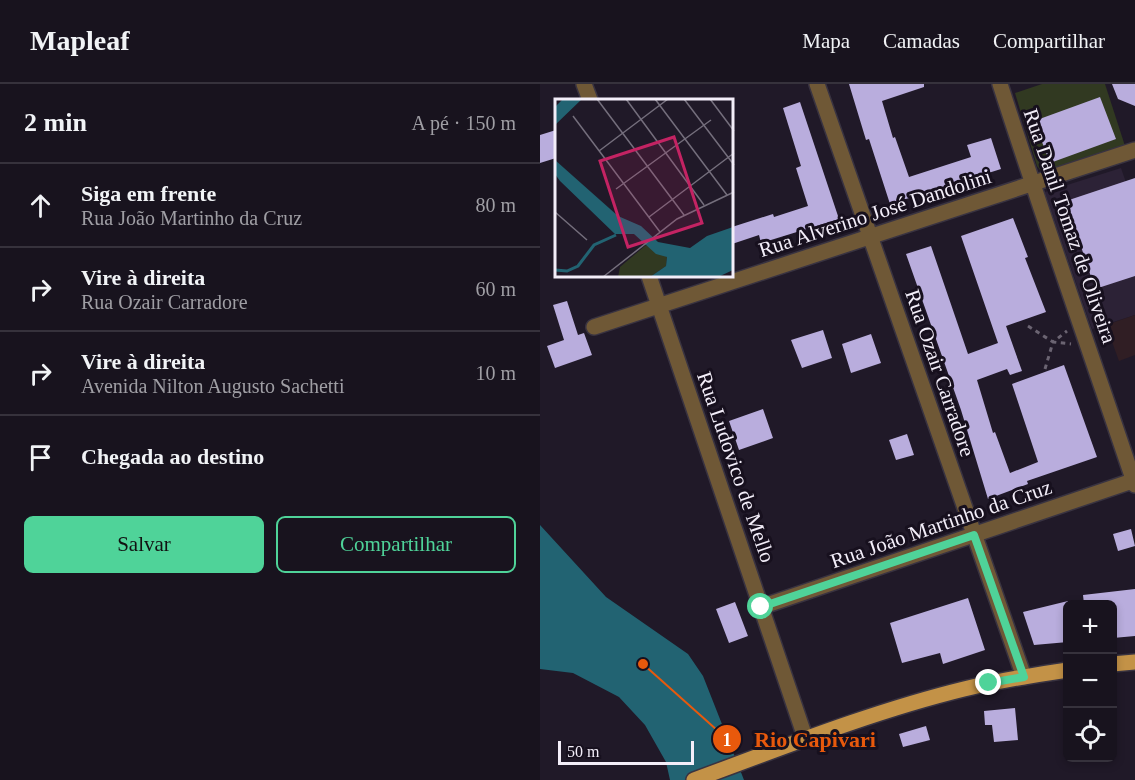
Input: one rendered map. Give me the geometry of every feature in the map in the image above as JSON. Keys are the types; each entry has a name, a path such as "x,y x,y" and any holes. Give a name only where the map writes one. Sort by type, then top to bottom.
{"main road":[{"path":"1117,664 1135,662"},
{"path":"694,780 888,712 961,690 1063,671"}],"street":[{"path":"584,84 590,99"},
{"name":"Rua Ozair Carradore","path":"817,84 1024,677"},
{"name":"Rua Danil Tomaz de Oliveira","path":"999,84 1135,482"},
{"name":"Rua Alverino José Dandolini","path":"594,327 1135,150"},
{"name":"Rua Ludovico de Mello","path":"650,278 806,740"},
{"name":"Rua João Martinho da Cruz","path":"761,607 1135,482"}],"path":[{"path":"1045,369 1053,342 1071,328 1082,324"},
{"path":"1028,326 1053,342 1077,344 1087,341"}],"shaded area":[{"path":"1121,168 1135,209 1135,315 1092,329 1045,192"},
{"path":"1135,315 1135,355 1119,361 1106,325"}],"green space":[{"path":"1042,84 1105,84 1125,146 1048,172 1041,171 1037,166 1015,93"}],"water":[{"path":"540,525 606,597 688,654 703,676 744,780 670,780 666,762 645,725 619,697 573,673 540,669"}],"building":[{"path":"849,84 924,84 924,87 882,101 893,138 895,137 909,177 971,157 967,145 991,138 1001,169 890,204 869,139 866,140"},
{"path":"1112,84 1135,84 1135,106 1118,99"},
{"path":"1100,97 1116,139 1050,163 1034,121"},
{"path":"800,102 839,219 761,243 759,235 734,243 734,226 808,206 796,168 801,166 783,108"},
{"path":"555,130 555,158 540,163 540,135"},
{"path":"1135,178 1135,276 1095,289 1066,201"},
{"path":"1013,218 1028,257 1025,258 1046,312 1006,326 1022,371 1010,375 1007,369 977,380 993,433 995,432 1010,473 1038,462 1012,384 1064,365 1097,457 1027,481 1028,484 988,499 961,410 906,254 931,246 968,354 998,343 961,236"},
{"path":"567,301 578,335 584,333 592,355 555,368 547,346 564,340 553,305"},
{"path":"823,330 832,358 802,368 791,340"},
{"path":"871,334 881,363 851,373 842,344"},
{"path":"763,409 773,438 739,450 729,421"},
{"path":"907,434 914,455 896,460 889,440"},
{"path":"1131,529 1135,546 1118,551 1113,534"},
{"path":"1135,589 1135,636 1117,638 1117,600 1084,600 1083,595"},
{"path":"968,598 985,650 943,664 940,653 902,663 890,623"},
{"path":"735,602 748,636 729,643 716,609"},
{"path":"1063,602 1063,642 1034,645 1023,612"},
{"path":"1015,708 1018,740 994,742 992,725 985,725 984,711"},
{"path":"926,726 930,740 903,747 899,734"}],"place":[{"name":"Rio Capivari","path":"643,664"}],"route":[{"path":"761,607 974,535 1024,677 989,683"}]}
